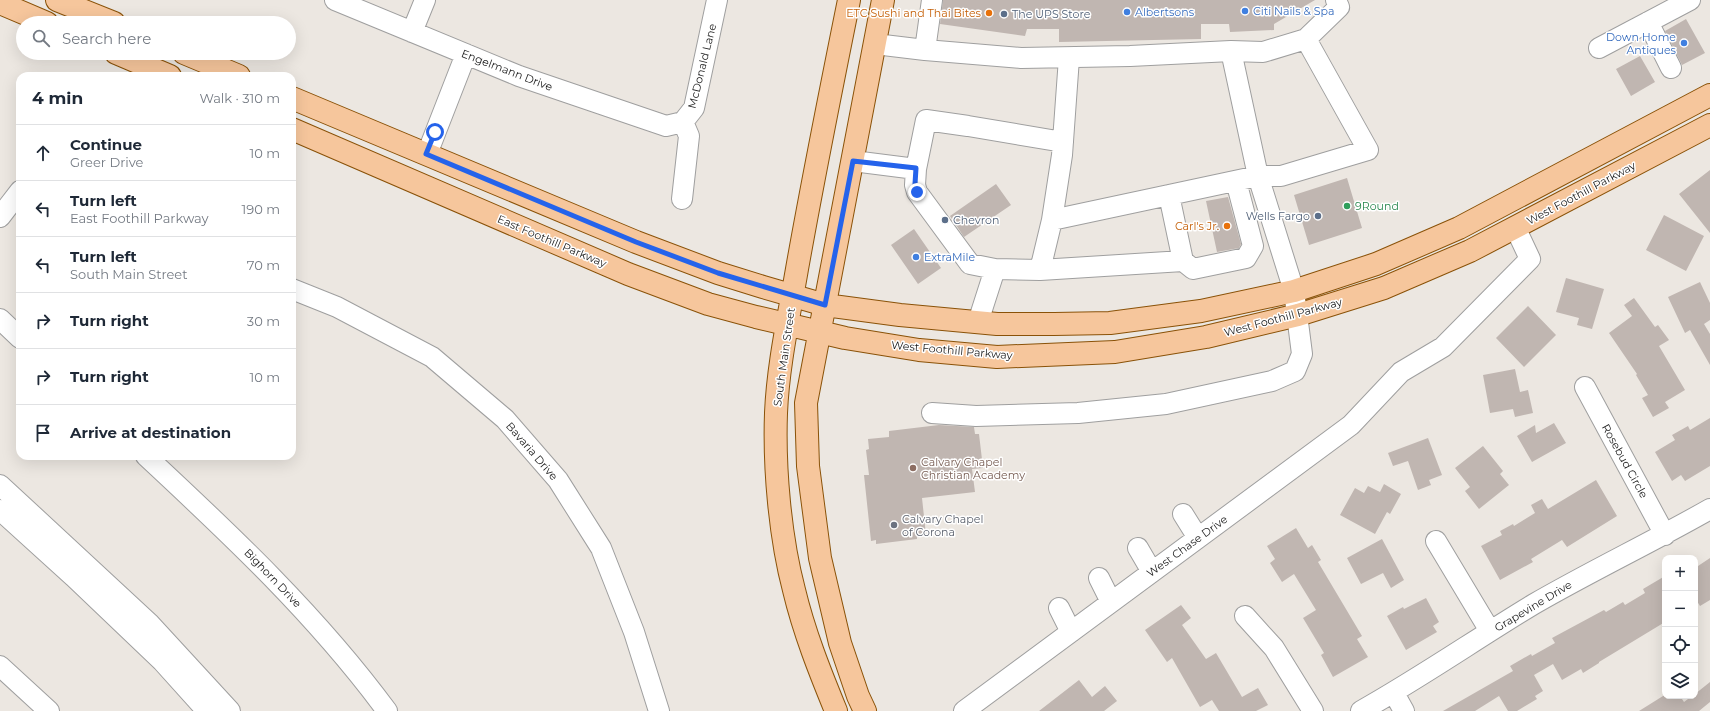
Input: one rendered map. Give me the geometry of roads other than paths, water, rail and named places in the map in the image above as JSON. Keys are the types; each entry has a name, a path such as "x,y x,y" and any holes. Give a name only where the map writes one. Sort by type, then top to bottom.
{"main road":[{"path":"57,0 97,16"},
{"name":"South Main Street","path":"836,711 817,666 794,590 782,528 777,465 776,413 792,296 816,165 849,0"},
{"path":"863,0 855,34 860,42 875,44"},
{"path":"865,711 858,696 840,644 820,558 808,466 806,403 883,0"},
{"path":"0,3 31,16"},
{"path":"132,60 161,72"},
{"path":"201,60 230,72"},
{"name":"West Foothill Parkway","path":"825,305 900,315 997,324 1110,323 1201,311 1294,291 1376,264 1459,228 1710,95"},
{"path":"296,100 636,242 718,273 825,305"},
{"path":"296,121 323,127 404,162 418,164 426,154"},
{"name":"West Foothill Parkway","path":"820,332 844,338 919,350 997,357 1056,356 1115,352 1206,337 1298,315 1384,288 1470,251 1710,125"},
{"name":"East Foothill Parkway","path":"296,130 628,274 708,304 787,325 820,332"}],"street":[{"name":"Engelmann Drive","path":"335,0 519,76 666,126 683,122"},
{"path":"412,32 426,0"},
{"name":"McDonald Lane","path":"682,199 689,136 683,122 694,108 717,0"},
{"path":"925,50 932,0"},
{"path":"875,44 1021,58 1070,58 1231,51 1263,52 1306,39 1339,7 1336,0"},
{"path":"1599,48 1690,0"},
{"path":"1648,22 1671,68"},
{"path":"1052,220 1258,176 1284,175 1368,150 1306,39"},
{"path":"932,413 976,416 1078,414 1166,404 1272,381 1295,371 1302,354 1294,291 1258,176 1231,51"},
{"path":"426,154 466,54"},
{"path":"1040,270 1052,220 1063,142 1070,58"},
{"path":"1063,142 926,120 916,168 915,184 917,192 970,264 995,269 1040,270 1183,260"},
{"path":"853,161 916,168"},
{"path":"1169,196 1183,260 1193,269 1246,258 1252,246 1236,181"},
{"path":"0,217 16,196"},
{"name":"West Chase Drive","path":"964,711 1351,424 1401,372 1444,347 1530,259 1515,227"},
{"path":"978,322 995,269"},
{"name":"Bavaria Drive","path":"296,291 337,307 432,357 505,419 515,430 558,480 601,548 634,632 659,711"},
{"path":"0,319 16,334"},
{"name":"Rosebud Circle","path":"1585,387 1665,535"},
{"name":"Bighorn Drive","path":"150,460 236,540 298,604 357,670 387,711"},
{"path":"0,485 149,623 230,711"},
{"name":"Grapevine Drive","path":"1361,711 1394,693 1490,631 1576,580 1665,535 1710,509"},
{"path":"0,510 74,577 162,661 207,711"},
{"path":"1183,514 1198,538"},
{"path":"1436,541 1490,631"},
{"path":"1138,548 1152,572"},
{"path":"1099,578 1111,602"},
{"path":"1059,608 1071,632"},
{"path":"1246,616 1274,648 1313,711"},
{"path":"0,666 50,711"},
{"path":"1394,693 1404,711"}],"place":[{"name":"Citi Nails & Spa","path":"1245,11"},
{"name":"Albertsons","path":"1127,12"},
{"name":"ETC Sushi and Thai Bites","path":"989,13"},
{"name":"The UPS Store","path":"1004,14"},
{"name":"Down Home Antiques","path":"1684,43"},
{"name":"9Round","path":"1347,206"},
{"name":"Wells Fargo","path":"1318,216"},
{"name":"Chevron","path":"945,220"},
{"name":"Carl's Jr.","path":"1227,226"},
{"name":"ExtraMile","path":"916,257"},
{"name":"Calvary Chapel Christian Academy","path":"913,468"},
{"name":"Calvary Chapel of Corona","path":"894,525"}]}
